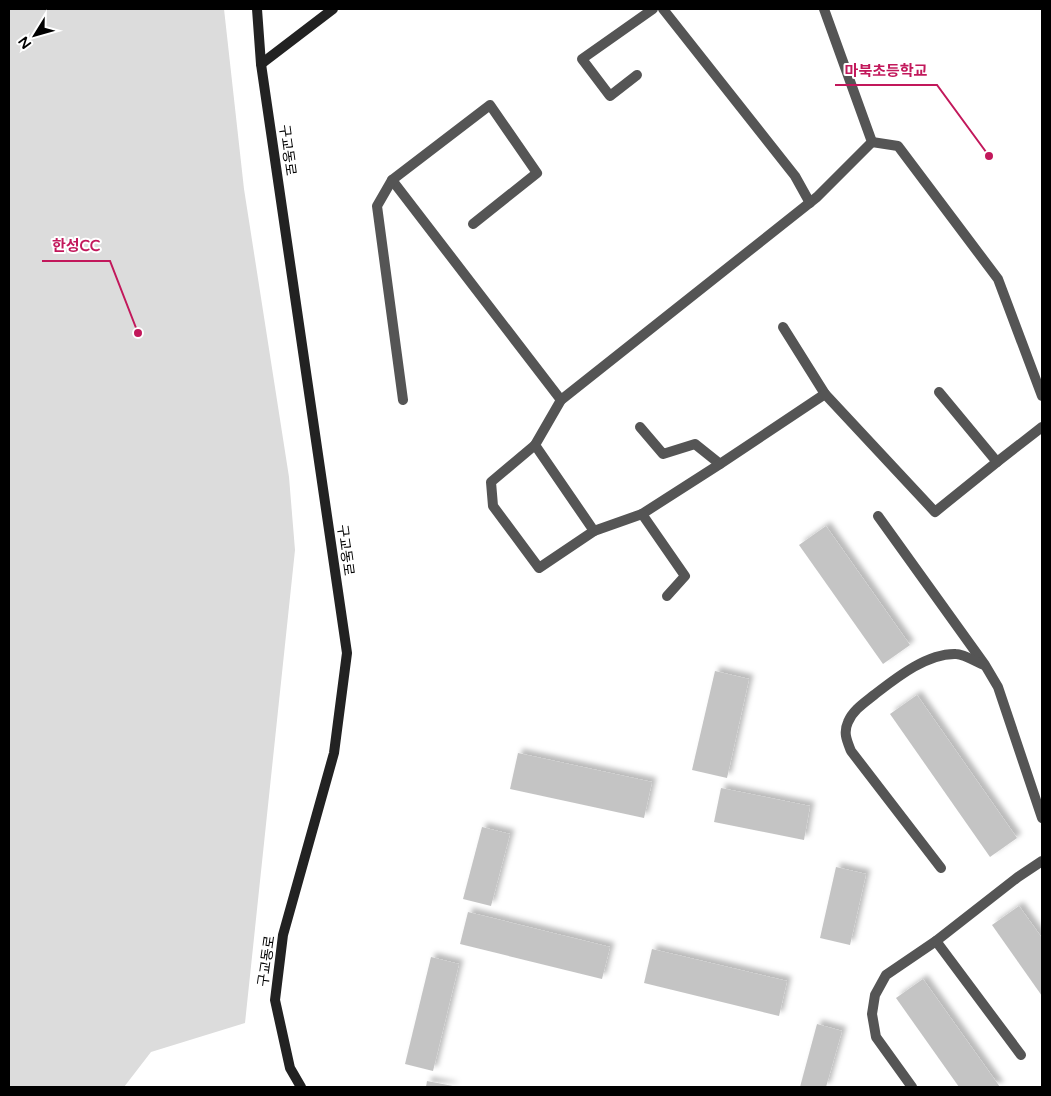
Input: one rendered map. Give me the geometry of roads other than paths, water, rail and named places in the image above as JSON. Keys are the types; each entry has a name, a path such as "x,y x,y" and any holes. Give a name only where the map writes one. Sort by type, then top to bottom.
{"street":[{"name":"구교동로","path":"257,9 261,64 347,652 334,753 283,935 275,1000 290,1068 301,1087"},
{"path":"261,64 334,9"}],"lane":[{"path":"637,75 610,96 582,59 653,9"},
{"path":"662,9 795,176 810,203"},
{"path":"824,9 872,142"},
{"path":"403,400 377,206 392,180 490,105 537,173 473,224"},
{"path":"825,394 642,514 594,531 539,568 493,506 491,482 535,446 561,400 810,203 872,142"},
{"path":"872,142 898,146 998,279 1042,396"},
{"path":"392,180 561,400"},
{"path":"783,326 825,394 935,512 1042,427"},
{"path":"939,392 997,462"},
{"path":"640,427 663,454 695,444 720,464"},
{"path":"535,446 594,531"},
{"path":"642,514 685,576 667,596"},
{"path":"878,516 985,665 998,687 1042,818"},
{"path":"941,868 851,752 845,737 847,723 855,711 892,681 926,661 938,656 957,654 985,665"},
{"path":"912,1087 876,1037 872,1014 875,995 886,975 936,941 1018,877 1042,861"},
{"path":"936,941 1021,1055"}],"place":[{"name":"마북초등학교","path":"989,156"},
{"name":"한성CC","path":"138,333"}]}
